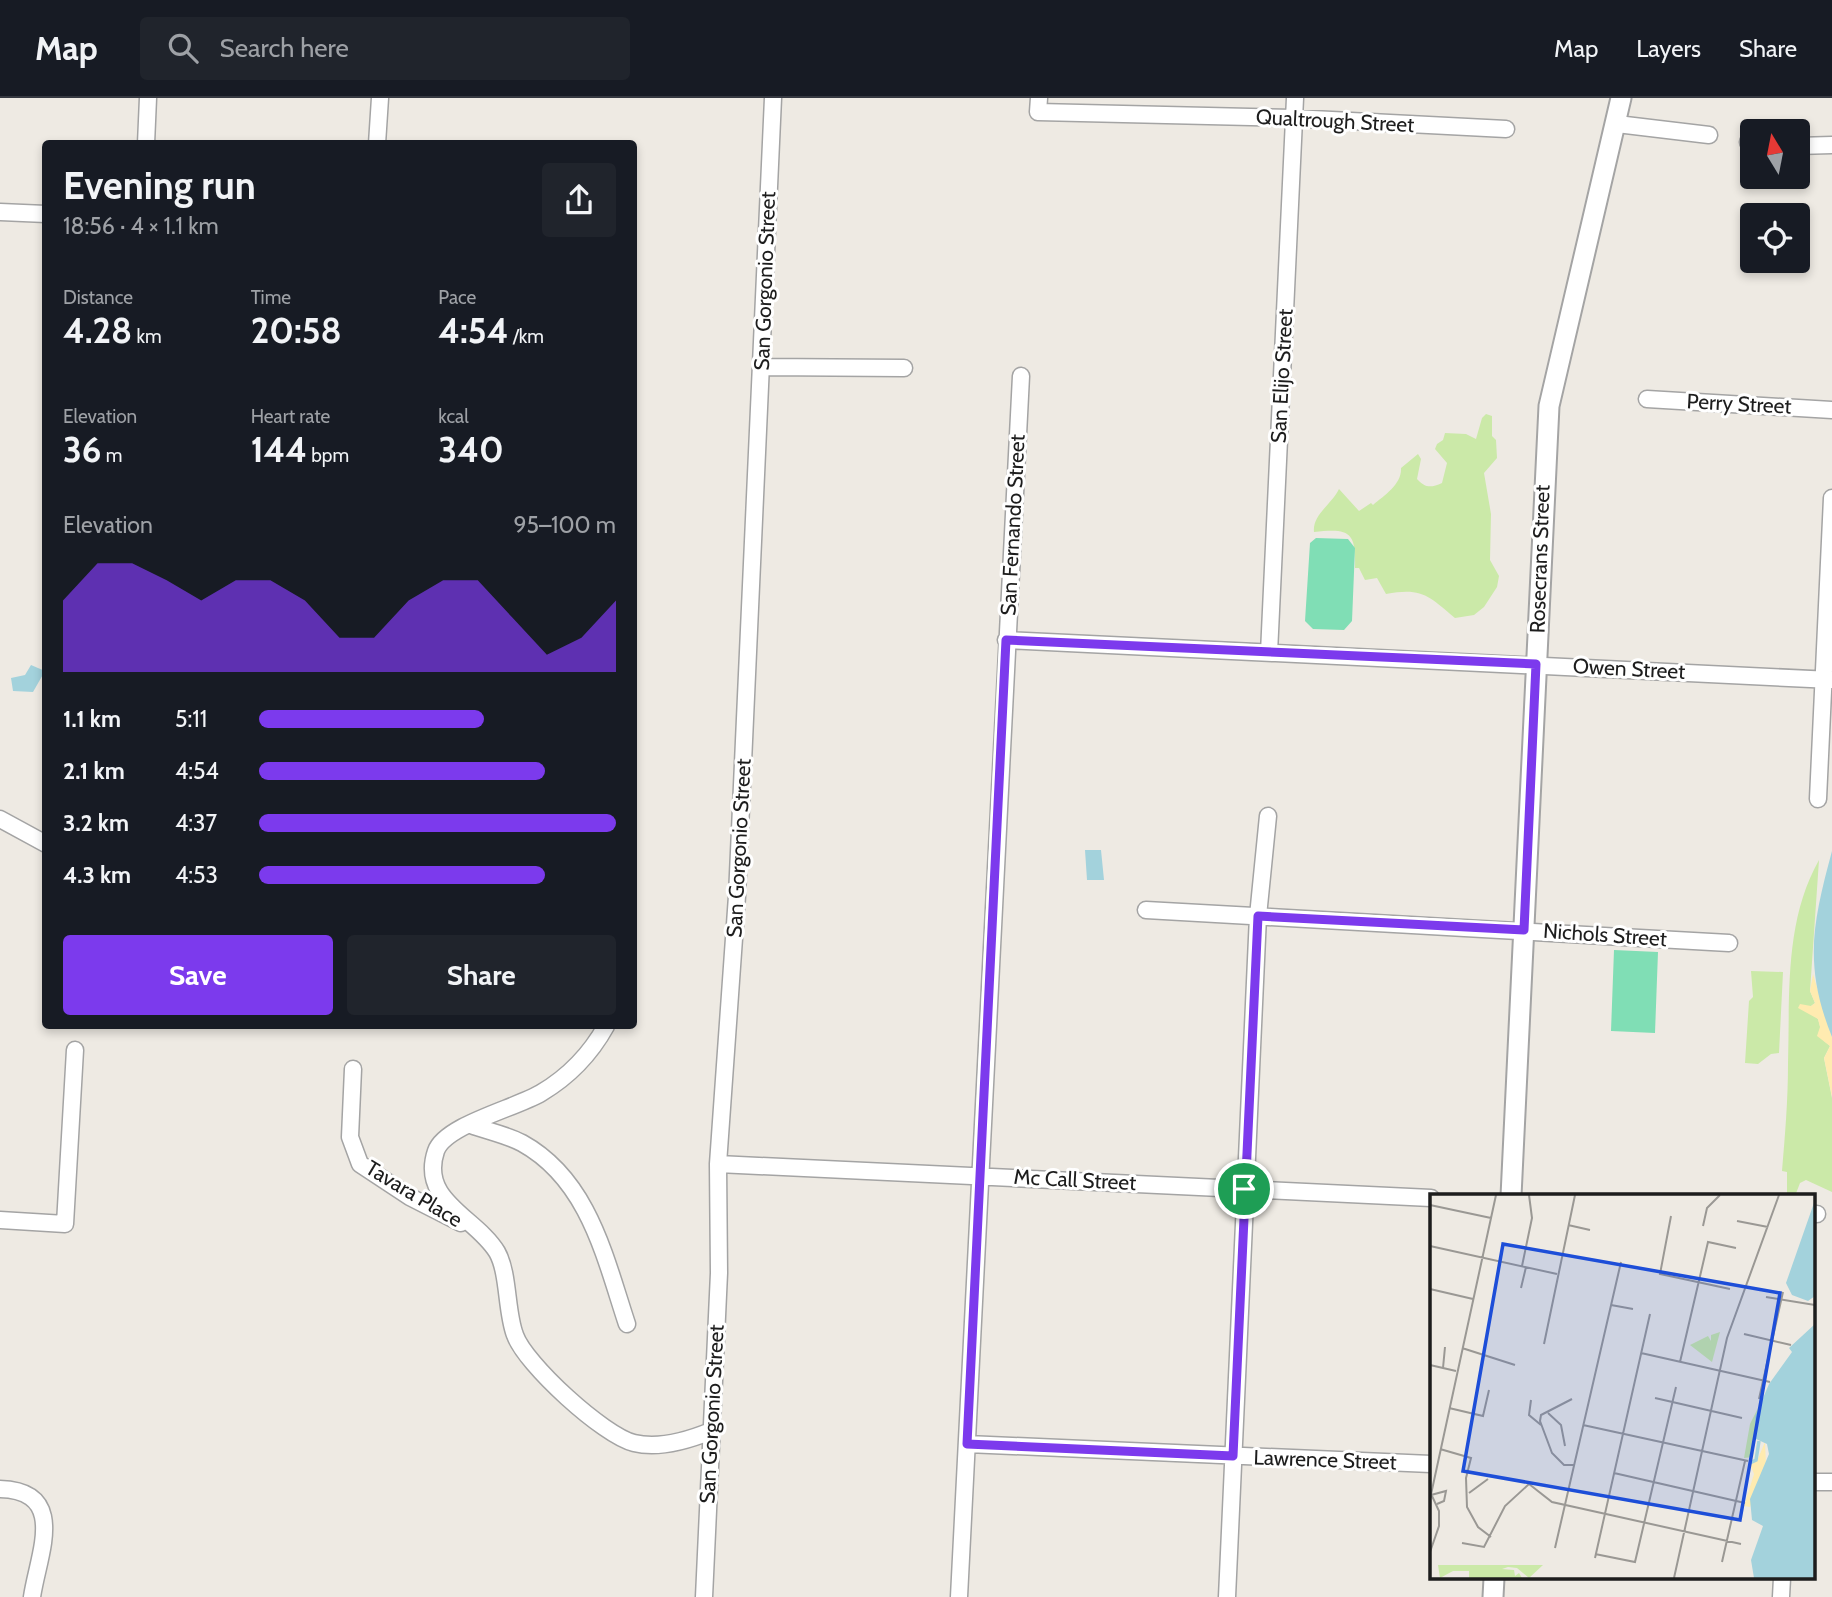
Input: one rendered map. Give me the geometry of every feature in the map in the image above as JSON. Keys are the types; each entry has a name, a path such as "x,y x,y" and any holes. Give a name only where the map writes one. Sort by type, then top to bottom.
{"street":[{"path":"146,140 148,98"},
{"path":"377,140 380,98"},
{"name":"San Gorgonio Street","path":"704,1597 719,1273 718,1164 737,896 772,98"},
{"name":"San Elijo Street","path":"1269,653 1295,98"},
{"name":"Rosecrans Street","path":"1511,1194 1549,406 1621,98"},
{"name":"Qualtrough Street","path":"1038,105 1506,129"},
{"path":"1617,124 1709,135"},
{"path":"1810,146 1832,145"},
{"path":"0,212 42,214"},
{"path":"762,367 904,368"},
{"name":"San Fernando Street","path":"959,1597 1021,376"},
{"name":"Perry Street","path":"1647,399 1832,410"},
{"path":"1818,799 1828,680 1832,498"},
{"name":"Owen Street","path":"1006,640 1828,680"},
{"path":"1227,1597 1258,916 1268,816"},
{"path":"0,819 42,842"},
{"name":"Nichols Street","path":"1146,910 1729,943"},
{"path":"604,1029 595,1046 541,1093 454,1132 438,1147 432,1169 436,1188 498,1253 513,1332 522,1353 549,1381 617,1438 637,1444 685,1441 711,1431"},
{"path":"0,1220 65,1224 75,1051"},
{"name":"Tavara Place","path":"353,1069 350,1138 360,1164 410,1197 479,1232"},
{"path":"471,1125 522,1143 553,1166 576,1193 594,1225 627,1324"},
{"name":"Mc Call Street","path":"718,1164 980,1174 1430,1198"},
{"name":"Lawrence Street","path":"967,1444 1430,1464"},
{"path":"1814,1482 1832,1482"},
{"path":"0,1489 17,1489 36,1503 47,1524 32,1597"}],"green space":[{"path":"1486,414 1492,416 1492,436 1496,440 1497,458 1484,473 1491,514 1490,560 1499,576 1497,587 1484,607 1474,615 1455,618 1431,599 1417,593 1386,594 1377,578 1365,580 1359,568 1355,568 1354,547 1348,535 1336,531 1314,532 1316,520 1339,489 1359,511 1371,503 1373,505 1396,484 1401,468 1418,454 1421,459 1417,479 1428,486 1442,483 1447,463 1435,449 1437,444 1443,440 1445,433 1466,434 1476,439 1482,418"},
{"path":"1316,538 1348,539 1355,548 1352,621 1344,630 1313,629 1305,621 1310,543"},
{"path":"1819,860 1810,991 1815,1003 1811,1006 1811,1013 1818,1019 1824,1041 1830,1046 1824,1058 1832,1098 1832,1192 1806,1180 1800,1183 1796,1194 1787,1194 1787,1172 1782,1171 1789,985 1794,934 1808,884"},
{"path":"1614,950 1658,952 1655,1033 1611,1031"},
{"path":"1751,971 1783,972 1779,1053 1771,1054 1758,1064 1745,1063 1749,1001 1753,997"}],"sand":[{"path":"1813,974 1832,1037 1832,1097 1824,1058 1830,1046 1817,1036 1820,1027 1818,1019 1798,1008 1800,1004 1811,1006 1815,1003 1810,991"}],"water":[{"path":"31,665 42,670 42,676 33,692 13,691 11,678 25,675"},
{"path":"1085,850 1101,850 1104,880 1087,880"},
{"path":"1832,851 1832,1037 1817,988 1814,944 1820,900"}],"route":[{"path":"1006,640 1536,664 1524,930 1258,916 1244,1189 1233,1456 967,1444 1006,640"}]}
